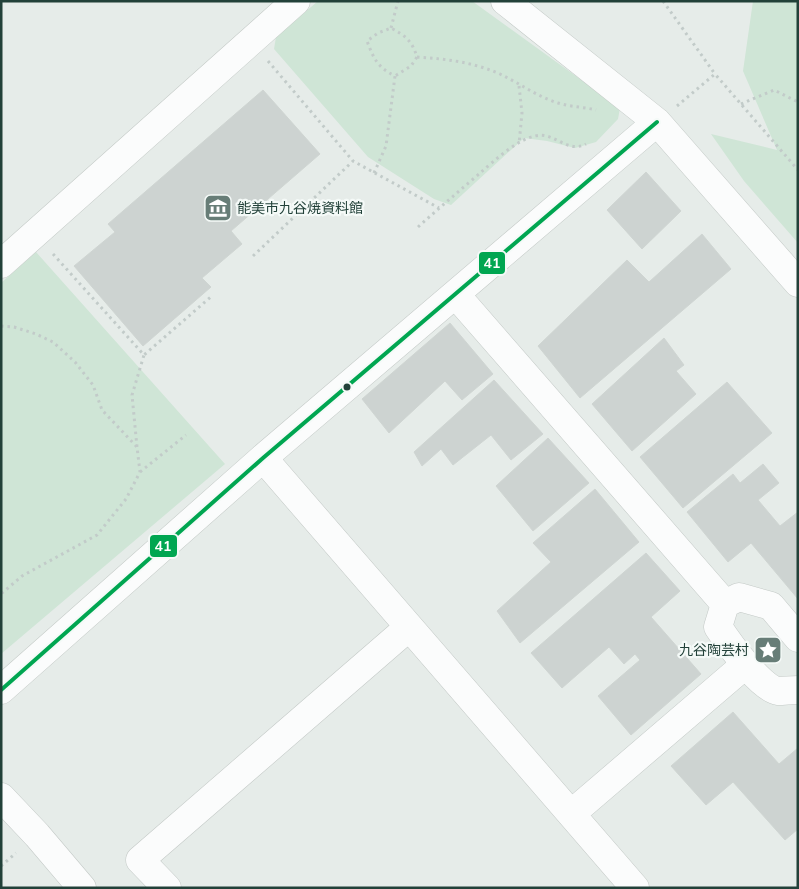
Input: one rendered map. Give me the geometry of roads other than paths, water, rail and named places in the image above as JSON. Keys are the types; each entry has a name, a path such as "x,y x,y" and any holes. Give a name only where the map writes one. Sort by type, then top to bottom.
{"street":[{"path":"1,264 296,1"},
{"path":"505,1 657,122 798,283"},
{"path":"1,690 263,458 657,122"},
{"path":"456,295 726,604"},
{"path":"263,458 635,888"},
{"path":"794,627 771,606 739,597 726,604 718,627 732,648 759,678 776,691 798,690"},
{"path":"167,888 140,860 409,627"},
{"path":"571,814 746,664"},
{"path":"1,797 37,835 82,888"}],"place":[{"name":"能美市九谷焼資料館","path":"218,208"},
{"name":"九谷陶芸村","path":"768,650"}]}
